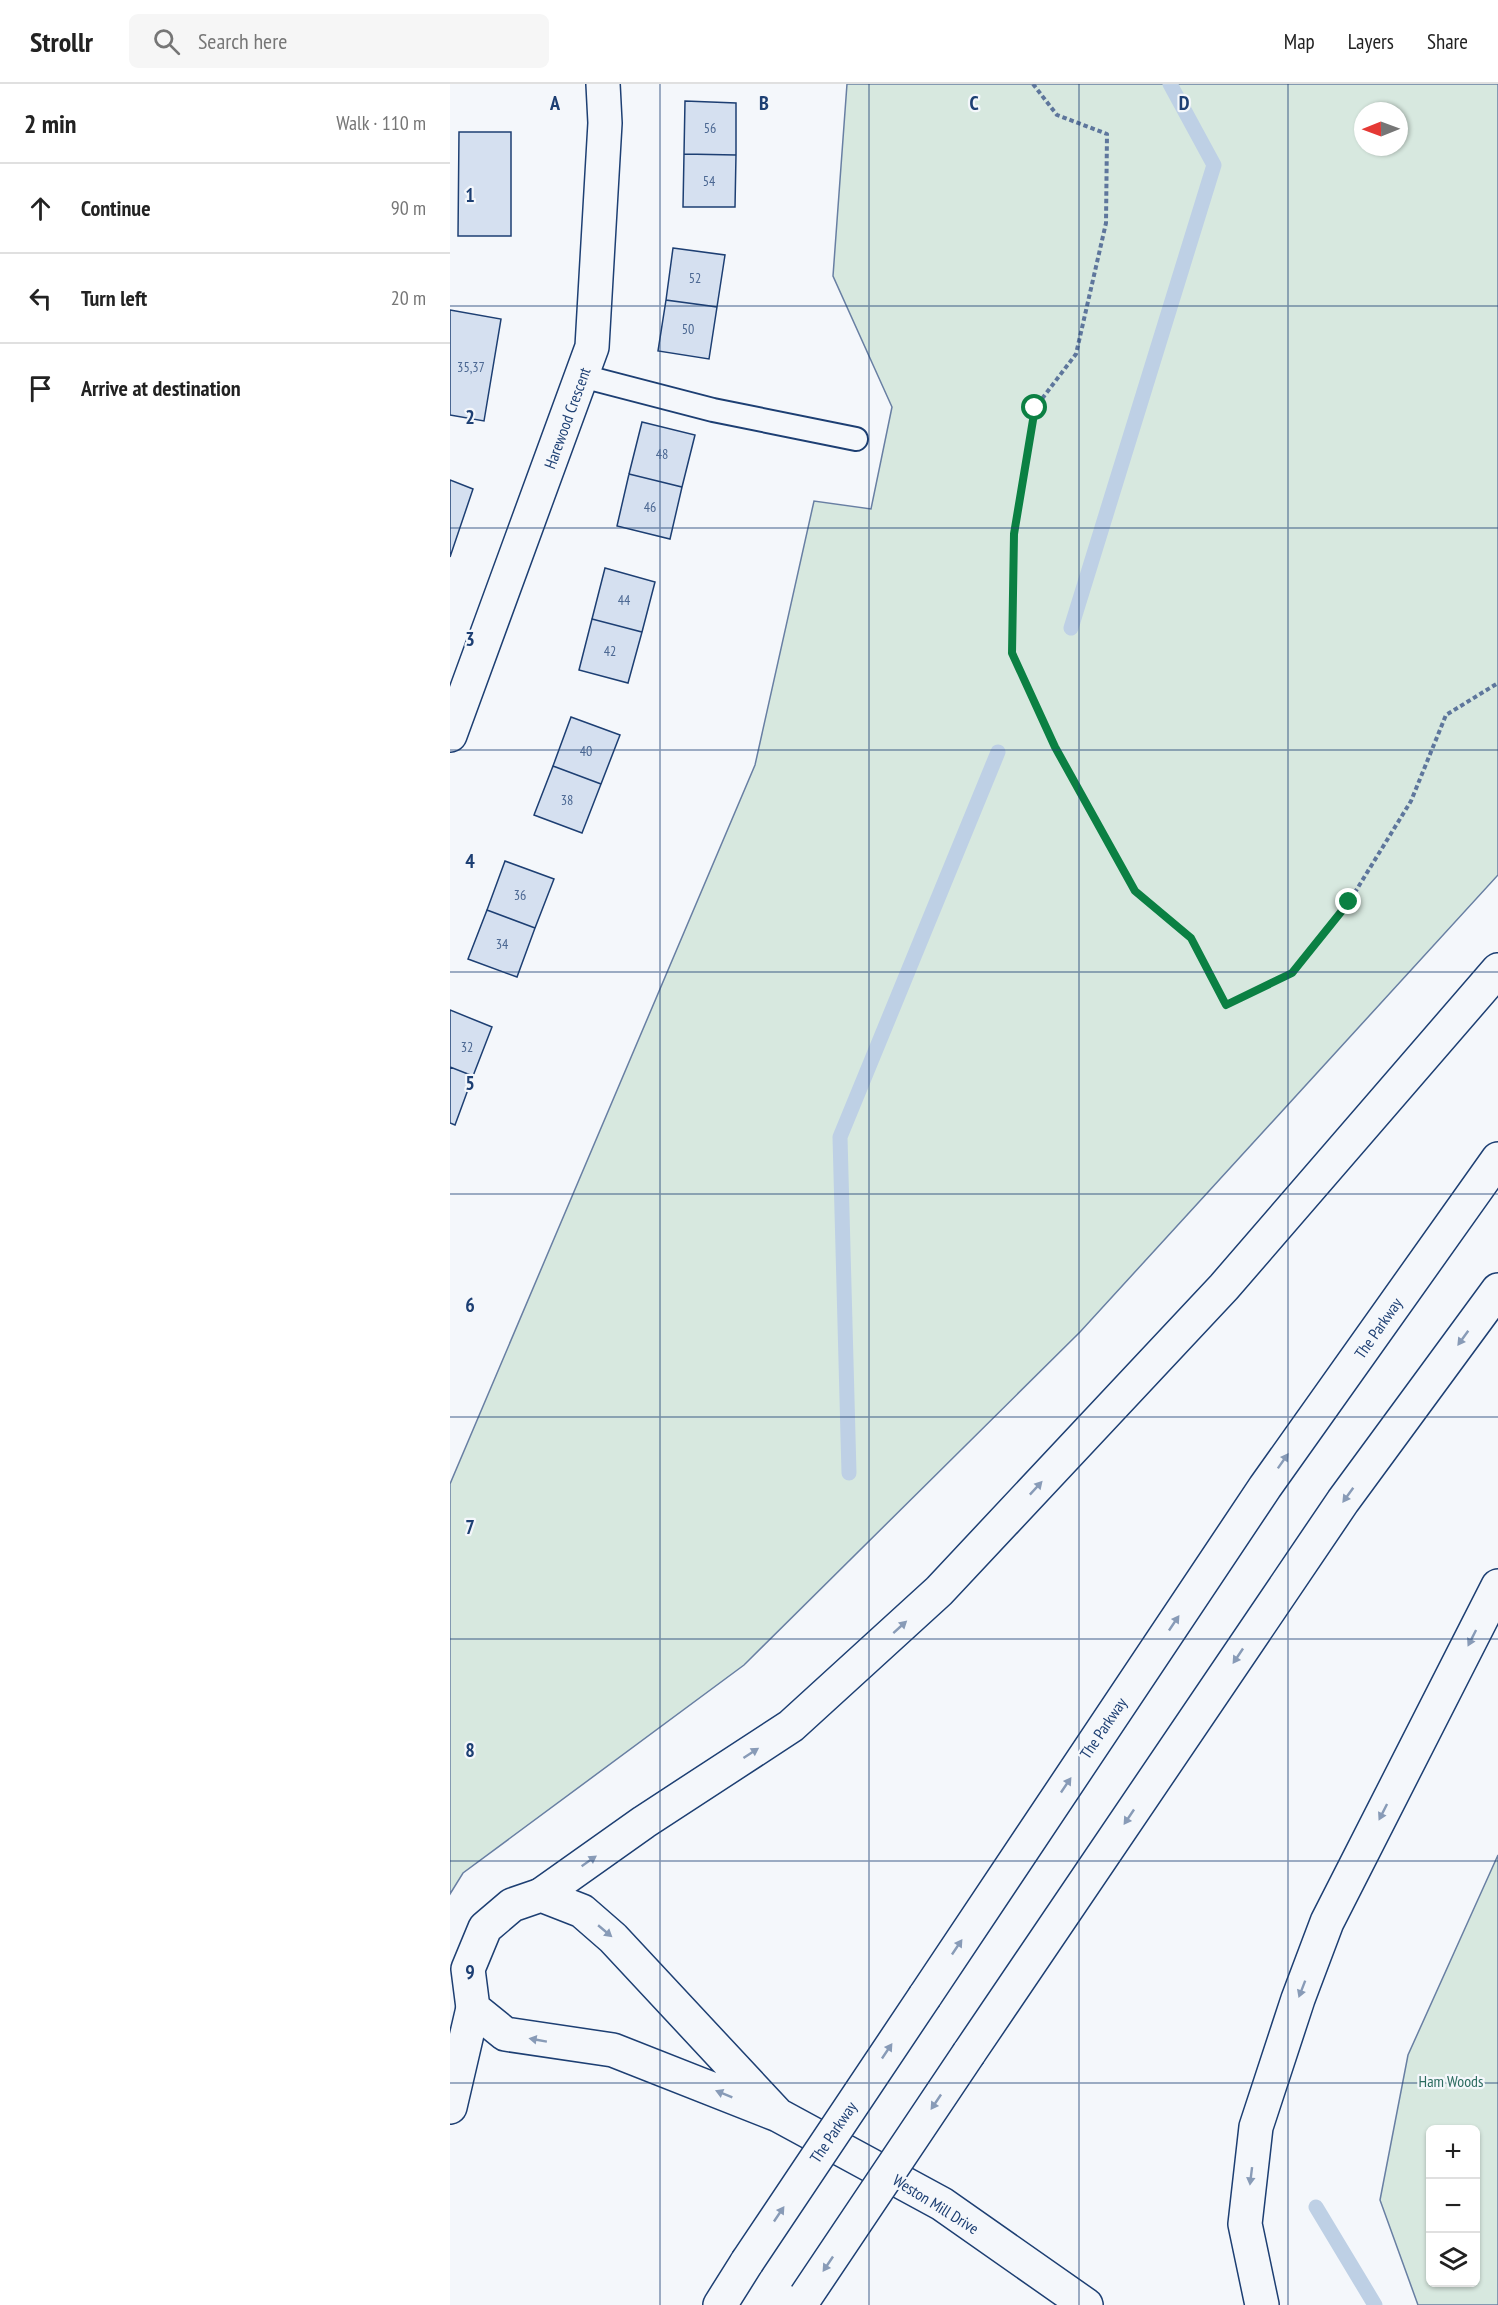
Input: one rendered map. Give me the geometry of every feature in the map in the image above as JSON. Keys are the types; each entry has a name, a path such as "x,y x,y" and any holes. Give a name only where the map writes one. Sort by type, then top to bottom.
{"main road":[{"name":"Harewood Crescent","path":"450,735 592,347 605,123 603,84"},
{"path":"450,2107 473,2008 468,1970 484,1928 512,1905 541,1895 644,1822 791,1726 939,1591 1224,1287 1498,970"},
{"name":"The Parkway","path":"720,2305 1264,1487 1498,1159"},
{"path":"804,2301 1343,1501 1498,1290"},
{"path":"1262,2305 1245,2224 1246,2213 1257,2127 1298,1999 1327,1922 1498,1586"},
{"path":"541,1895 582,1911 613,1938 778,2115"},
{"path":"473,2008 505,2034 614,2050 778,2115"},
{"name":"Weston Mill Drive","path":"778,2115 942,2204 1086,2305"}],"lane":[{"path":"582,376 713,410 856,439"}],"path":[{"path":"1033,84 1057,115 1107,134 1106,223 1076,354 1035,408 1014,534 1012,653 1055,747 1135,891 1191,938 1226,1005 1292,973 1349,902 1411,801 1446,715 1498,683"}],"green space":[{"path":"847,84 1498,84 1498,875 1080,1332 744,1665 463,1873 450,1894 450,1484 755,765 814,501 871,509 892,407 833,276"},
{"name":"Ham Woods","path":"1498,1855 1498,2305 1418,2305 1380,2200 1408,2055"}],"building":[{"path":"685,101 736,103 736,155 684,154"},
{"path":"459,132 511,132 511,236 458,236"},
{"path":"684,154 736,155 735,207 683,207"},
{"path":"673,248 725,255 717,307 666,300"},
{"path":"666,300 717,307 709,359 658,351"},
{"path":"450,310 501,319 484,421 450,415"},
{"path":"642,422 695,435 682,487 629,474"},
{"path":"629,474 682,487 670,539 617,526"},
{"path":"450,480 473,489 450,557"},
{"path":"605,568 655,582 642,632 592,619"},
{"path":"592,619 642,632 628,683 579,670"},
{"path":"571,717 620,735 601,784 553,766"},
{"path":"553,766 601,784 582,833 534,815"},
{"path":"505,861 554,879 535,928 487,910"},
{"path":"487,910 535,928 517,977 468,959"},
{"path":"450,1010 492,1027 473,1076 450,1067"},
{"path":"450,1067 473,1076 455,1125 450,1123"}],"waterway":[{"path":"1071,628 1214,165 1170,84"},
{"path":"849,1473 840,1137 998,752"},
{"path":"1316,2207 1375,2305"}],"route":[{"path":"1035,408 1014,534 1012,653 1055,747 1135,891 1191,938 1226,1005 1292,973 1349,902"}]}
